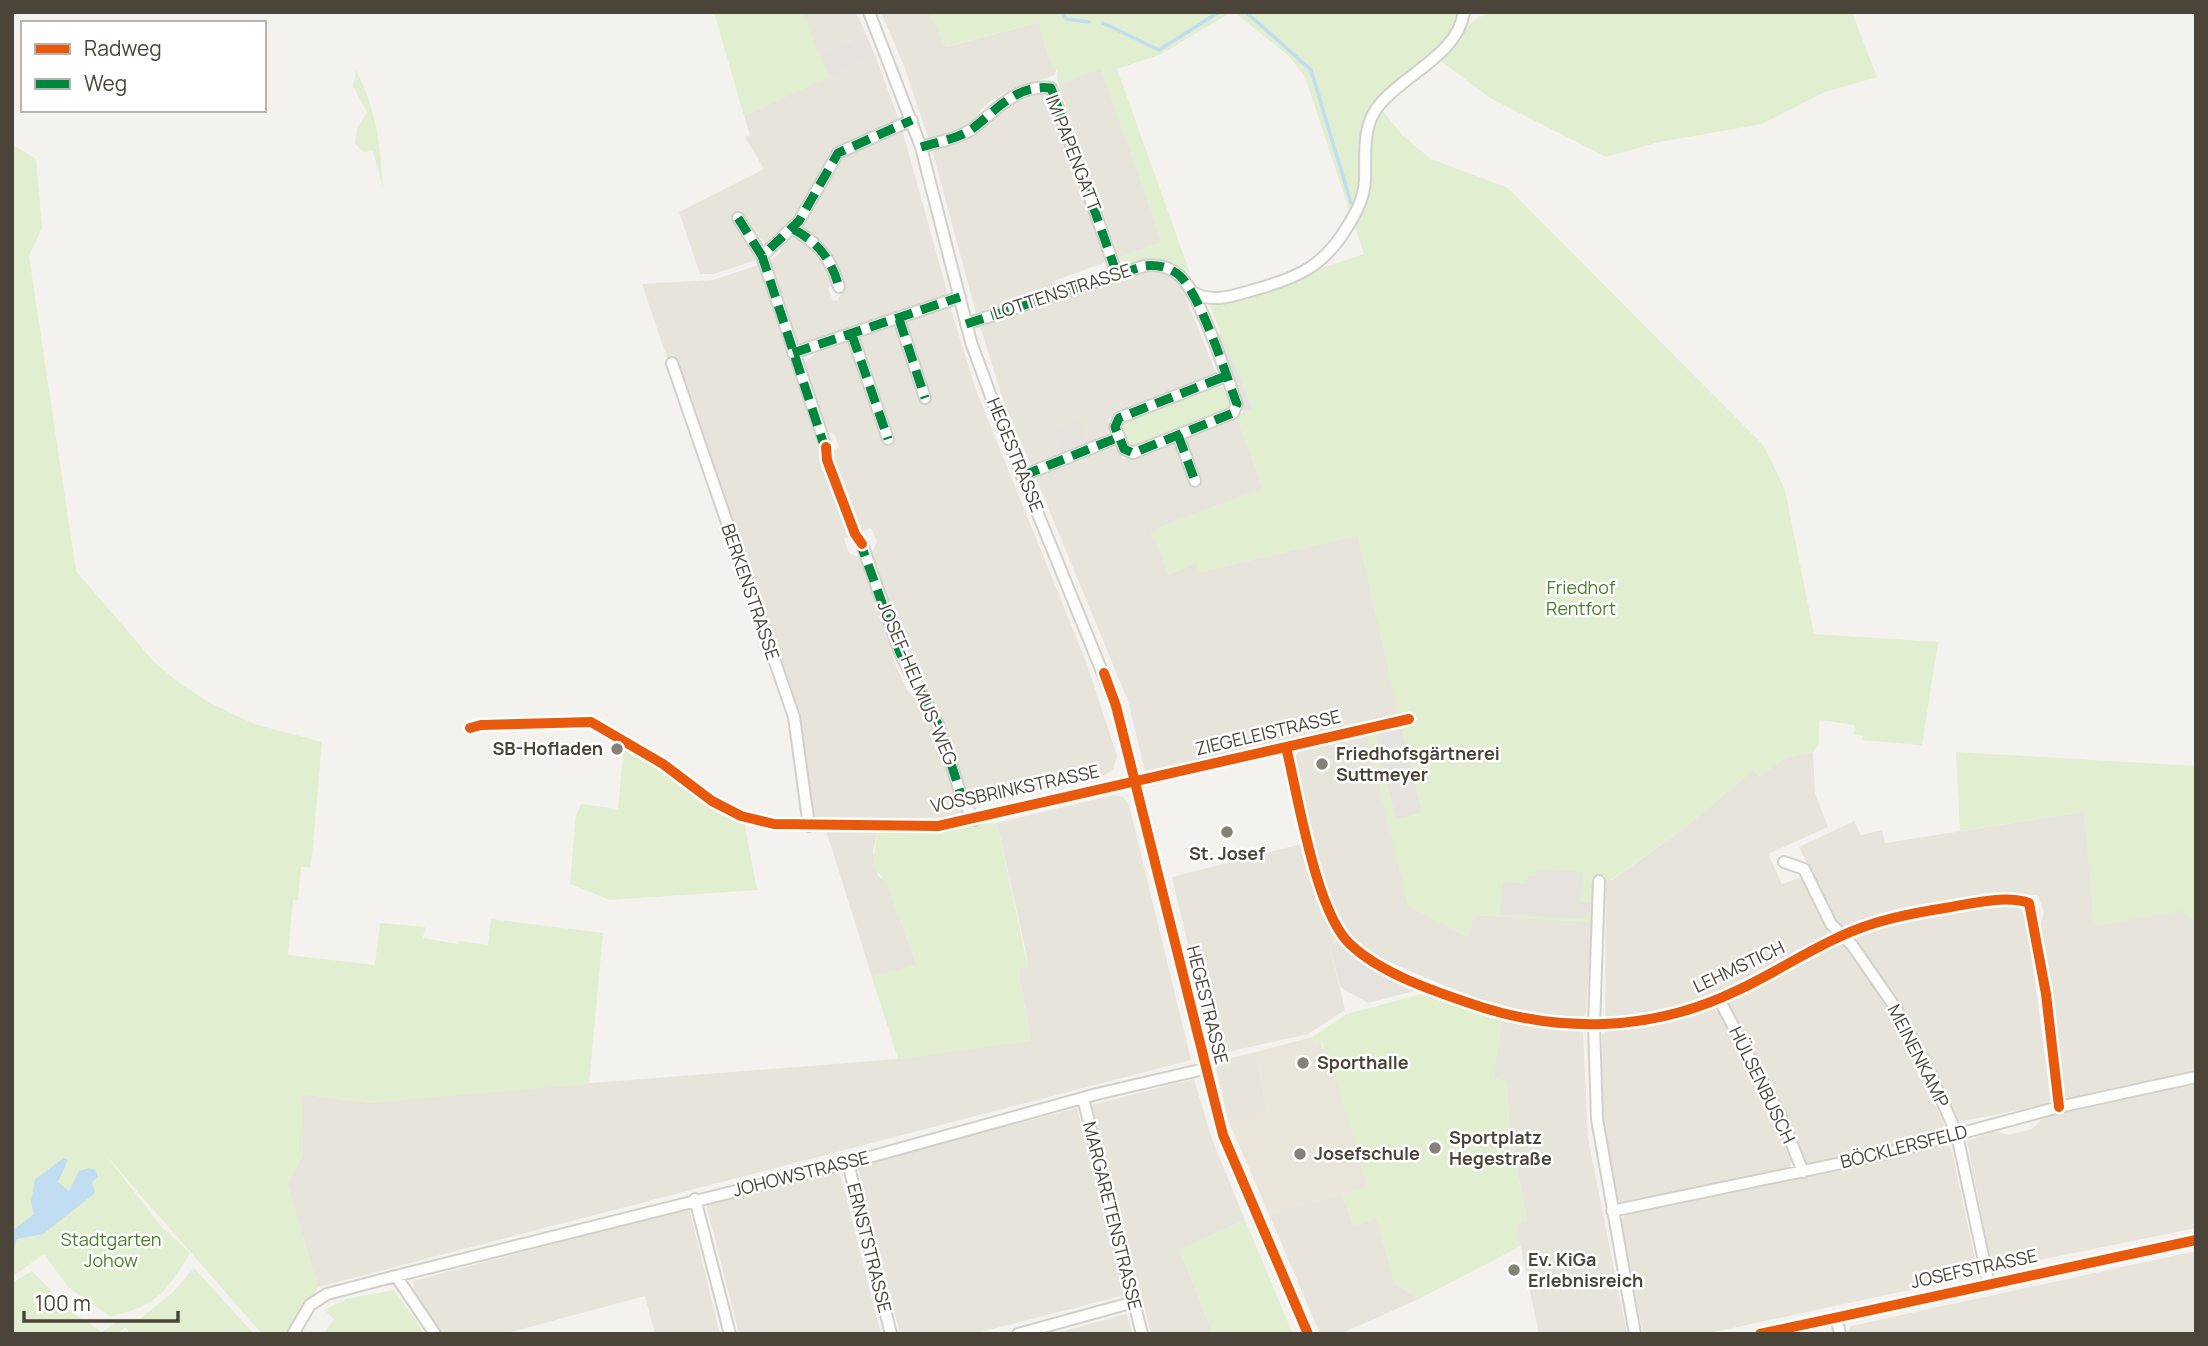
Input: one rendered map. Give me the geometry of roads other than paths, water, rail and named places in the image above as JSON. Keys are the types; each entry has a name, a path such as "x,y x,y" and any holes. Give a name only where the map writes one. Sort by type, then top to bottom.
{"street":[{"name":"HEGESTRASSE","path":"869,12 921,147 966,324 1023,476 1116,706 1204,1069 1223,1135 1308,1334"},
{"path":"1191,291 1199,296 1220,299 1297,275 1320,263 1335,248 1360,207 1365,182 1364,139 1379,105 1450,42 1462,25 1464,12"},
{"name":"IM PAPENGATT","path":"921,147 956,138 972,128 1005,99 1039,87 1051,88 1117,274"},
{"path":"762,256 796,225 838,153 912,120"},
{"path":"738,218 762,256 826,447"},
{"path":"796,225 825,254 839,287"},
{"name":"LOTTENSTRASSE","path":"966,324 1144,266 1162,266 1180,276 1191,291 1237,404 1233,413 1133,453 1124,449 1119,438"},
{"path":"793,353 960,297"},
{"path":"900,319 925,398"},
{"path":"852,335 888,439"},
{"name":"BERKENSTRASSE","path":"672,363 794,717 809,826"},
{"path":"1023,476 1119,438 1115,427 1119,418 1226,376"},
{"path":"1178,435 1195,481"},
{"name":"JOSEF-HELMUS-WEG","path":"863,544 900,653 918,693 939,726 962,798 974,820"},
{"name":"ZIEGELEISTRASSE","path":"1135,782 1409,719"},
{"name":"VOSSBRINKSTRASSE","path":"470,728 481,725 591,722 663,764 712,801 741,816 774,824 939,826 1135,782"},
{"name":"LEHMSTICH","path":"1286,747 1325,909 1352,947 1389,969 1500,1014 1542,1022 1594,1026 1656,1019 1719,999 1840,936 1890,918 1936,909 2020,900 2029,902 2046,994 2059,1107"},
{"name":"MEINENKAMP","path":"1784,862 1804,869 1831,924 1840,936 1852,945 1897,1010 1957,1135 1989,1284"},
{"path":"1600,880 1594,1026 1597,1119 1635,1334"},
{"name":"HÜLSENBUSCH","path":"1719,999 1782,1119 1803,1172"},
{"name":"JOHOWSTRASSE","path":"293,1334 310,1305 327,1294 695,1199 848,1163 1083,1098 1204,1069"},
{"name":"BÖCKLERSFELD","path":"1612,1211 1803,1172 2059,1107 2196,1077"},
{"name":"MARGARETENSTRASSE","path":"1083,1098 1142,1334"},
{"name":"ERNSTSTRASSE","path":"848,1163 891,1334"},
{"path":"695,1199 730,1334"},
{"name":"JOSEFSTRASSE","path":"1760,1334 2196,1240"},
{"path":"396,1276 435,1334"},
{"path":"1018,1334 1134,1302"},
{"path":"1836,1317 1840,1334"}],"water":[{"path":"64,1158 68,1160 58,1182 69,1191 79,1171 89,1168 95,1170 98,1177 92,1182 95,1193 43,1234 17,1239 12,1254 12,1231 34,1214 31,1202 35,1179"}],"waterway":[{"path":"1062,12 1066,19 1089,22"},
{"path":"1103,23 1159,50 1219,12"},
{"path":"1246,12 1311,70 1351,203"}],"place":[{"name":"SB-Hofladen","path":"617,749"},
{"name":"Friedhofsgärtnerei Suttmeyer","path":"1322,764"},
{"name":"St. Josef","path":"1227,832"},
{"name":"Sporthalle","path":"1303,1063"},
{"name":"Sportplatz Hegestraße","path":"1435,1148"},
{"name":"Josefschule","path":"1300,1154"},
{"name":"Ev. KiGa Erlebnisreich","path":"1514,1270"}],"park label":[{"name":"Friedhof Rentfort","path":"1581,598"},
{"name":"Stadtgarten Johow","path":"111,1250"}]}
